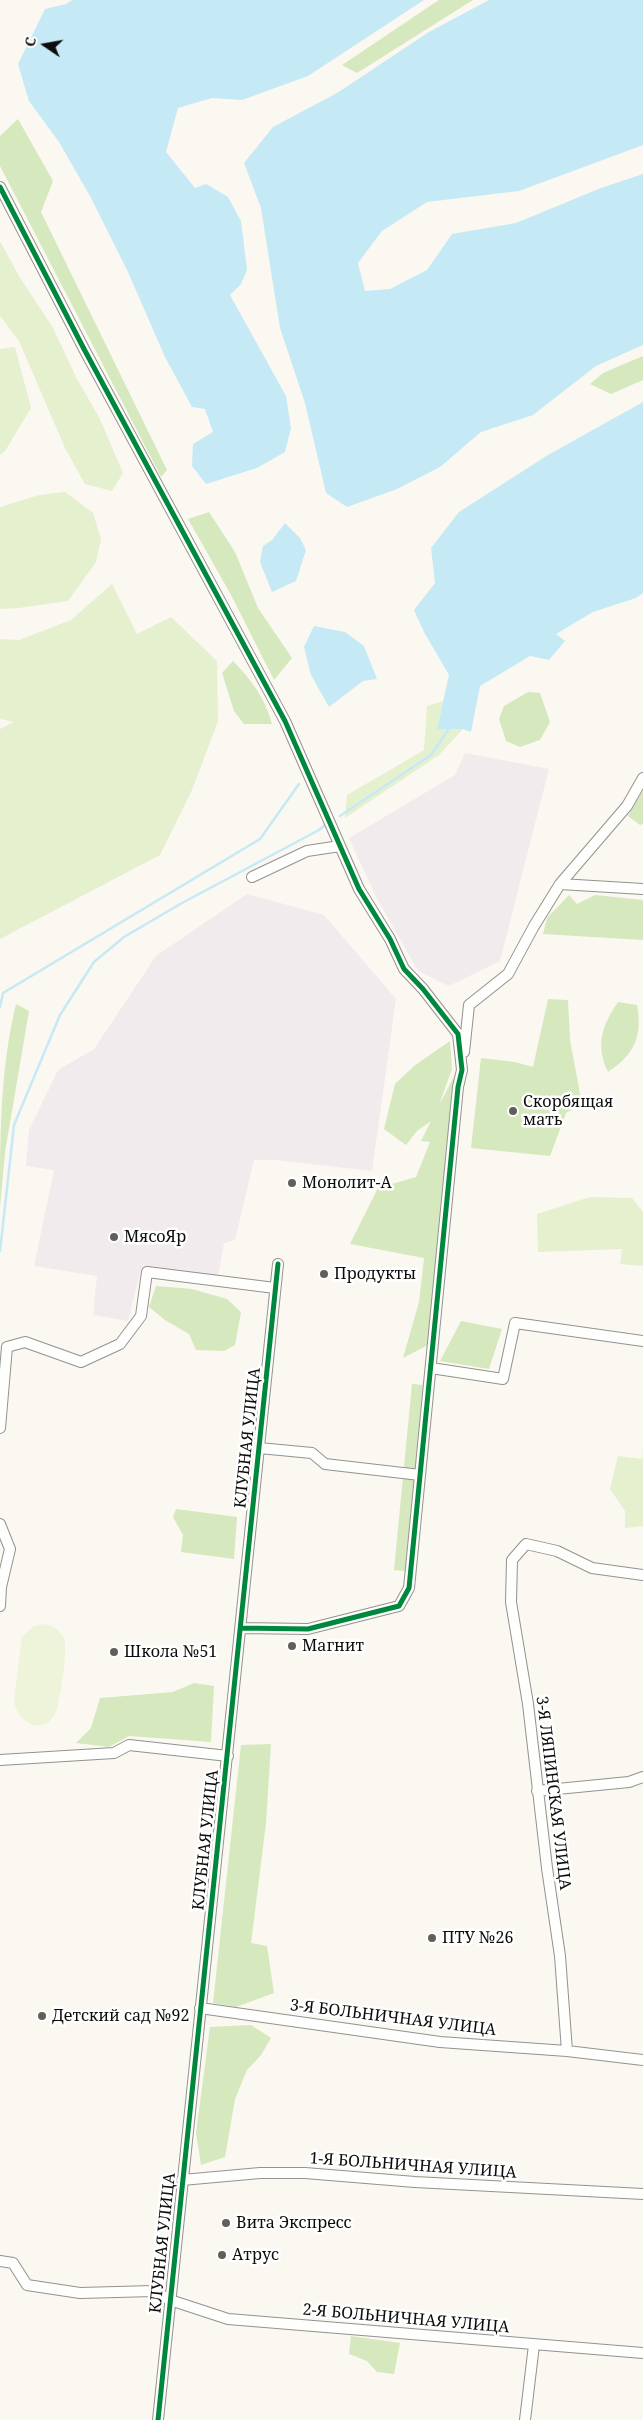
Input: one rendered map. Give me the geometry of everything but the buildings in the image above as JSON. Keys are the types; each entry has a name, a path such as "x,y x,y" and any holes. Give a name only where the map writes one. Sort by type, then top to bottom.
{"street":[{"path":"0,188 285,721 359,889 390,939 404,970 423,989 458,1034 462,1070"},
{"path":"241,1628 308,1629 399,1606 410,1588 458,1087 462,1070 469,1005 508,974 534,926 560,884 627,806 643,778"},
{"path":"252,877 307,851 340,846"},
{"path":"560,884 643,889"},
{"name":"КЛУБНАЯ УЛИЦА","path":"158,2420 278,1264"},
{"path":"0,1428 7,1347 25,1342 81,1362 120,1344 141,1316 147,1272 275,1288"},
{"path":"431,1368 503,1380 515,1323 643,1341"},
{"path":"259,1448 312,1453 325,1464 420,1476"},
{"path":"0,1524 10,1549 1,1587 0,1606"},
{"name":"3-Я ЛЯПИНСКАЯ УЛИЦА","path":"567,2051 560,1956 537,1791 528,1704 511,1602 512,1560 526,1544 557,1551 592,1568 643,1575"},
{"path":"0,1760 114,1753 128,1745 228,1756"},
{"path":"537,1791 629,1782 643,1777"},
{"name":"3-Я БОЛЬНИЧНАЯ УЛИЦА","path":"200,2008 440,2042 567,2051 643,2060"},
{"name":"1-Я БОЛЬНИЧНАЯ УЛИЦА","path":"182,2180 260,2172 304,2173 425,2182 643,2194"},
{"name":"2-Я БОЛЬНИЧНАЯ УЛИЦА","path":"0,2262 13,2263 27,2285 80,2293 153,2291 170,2300 228,2319 643,2353"},
{"path":"525,2420 534,2345"}],"shaded area":[{"path":"465,753 549,769 500,961 449,986 418,971 376,897 349,838 455,775"},
{"path":"247,894 324,915 396,999 372,1171 276,1160 254,1160 235,1240 224,1243 218,1277 141,1269 128,1321 93,1315 97,1276 34,1266 54,1170 26,1166 29,1130 58,1070 94,1049 156,956"}],"green space":[{"path":"439,0 473,0 357,73 342,65"},
{"path":"18,119 53,181 41,212 167,470 161,477 0,166 0,136"},
{"path":"0,241 19,276 53,328 77,379 100,419 123,473 112,491 85,484 65,448 19,341 0,316"},
{"path":"15,347 31,408 5,451 0,455 0,349"},
{"path":"643,356 643,380 611,394 590,384 603,373"},
{"path":"65,492 93,513 101,539 96,562 68,601 0,609 0,507 39,495"},
{"path":"209,512 235,552 258,608 292,658 274,680 230,593 188,519"},
{"path":"112,584 137,634 171,617 217,661 218,721 192,790 160,855 0,939 0,729 14,722 0,719 0,639 19,640 71,620"},
{"path":"233,661 257,690 272,724 244,724 234,711 222,673"},
{"path":"528,692 540,693 550,722 540,740 520,747 506,741 499,719 504,706"},
{"path":"443,701 437,729 463,729 439,755 345,818 347,795 424,750 427,706"},
{"path":"643,791 643,824 640,825 628,816"},
{"path":"569,895 577,904 595,895 643,900 643,940 543,934 547,918"},
{"path":"548,999 568,1000 570,1040 582,1104 566,1113 550,1156 471,1148 481,1058 515,1062 533,1067"},
{"path":"618,1002 637,1005 639,1026 630,1052 617,1066 608,1072 602,1053 602,1036 608,1019"},
{"path":"16,1004 29,1011 5,1152 0,1207 2,1104 7,1054"},
{"path":"450,1041 452,1069 439,1105 457,1071 428,1345 403,1358 419,1302 424,1258 350,1244 378,1188 416,1177 430,1142 421,1141 431,1121 417,1131 406,1145 384,1129 395,1084 414,1066"},
{"path":"590,1197 632,1198 643,1212 643,1266 620,1264 622,1249 538,1252 537,1214"},
{"path":"156,1286 192,1289 227,1299 241,1312 235,1345 224,1351 196,1350 189,1334 165,1320 149,1307"},
{"path":"461,1321 502,1329 489,1369 440,1361"},
{"path":"412,1384 423,1385 405,1571 394,1570"},
{"path":"643,1453 643,1526 625,1528 625,1511 610,1489 618,1456 642,1459"},
{"path":"176,1509 237,1517 234,1559 181,1552 183,1535 173,1517"},
{"path":"43,1624 55,1628 64,1639 64,1665 59,1701 54,1716 42,1725 36,1725 24,1720 16,1708 14,1700 22,1637 34,1626"},
{"path":"194,1683 214,1686 211,1742 129,1736 109,1747 76,1743 91,1728 100,1698 173,1692"},
{"path":"271,1744 266,1823 251,1943 267,1946 274,1993 236,2007 213,2003 241,1745"},
{"path":"251,2025 271,2038 261,2055 247,2070 235,2099 225,2157 201,2165 196,2133 210,2027"},
{"path":"351,2336 400,2343 394,2374 377,2372 367,2361 349,2354"}],"water":[{"path":"72,0 424,0 308,76 242,100 212,98 178,108 166,152 195,188 206,184 228,197 241,221 247,270 241,284 230,295 286,396 291,428 285,452 257,468 206,484 192,466 193,444 213,432 205,409 192,407 165,357 128,272 90,196 59,142 29,101 18,64 45,9 66,4"},
{"path":"489,0 643,0 643,145 519,191 427,202 382,231 358,263 365,291 390,289 427,270 452,234 516,223 601,188 643,174 643,345 596,366 533,415 481,432 440,467 397,489 347,507 326,493 305,403 280,328 261,208 244,163 273,127 337,93 429,32"},
{"path":"643,402 643,593 636,598 593,612 556,634 565,641 549,660 530,656 480,686 471,732 463,729 437,729 449,675 424,632 414,610 435,583 431,548 459,512 548,455"},
{"path":"285,523 300,538 306,550 296,581 272,592 260,562 263,546 272,540"},
{"path":"314,626 345,632 364,646 377,679 363,681 329,707 311,675 304,647"}],"waterway":[{"path":"340,816 431,755 450,727"},
{"path":"0,1007 3,993 260,839 299,784"},
{"path":"0,1251 14,1125 60,1015 94,962 124,937 325,825"}],"cycle path":[{"path":"0,187 84,349 285,721 359,889 390,939 404,969 423,989 458,1034 462,1070 458,1087 409,1588 399,1606 308,1629 241,1628"},
{"path":"158,2420 278,1264"}],"place":[{"name":"Скорбящая мать","path":"513,1111"},
{"name":"Монолит-А","path":"292,1183"},
{"name":"МясоЯр","path":"114,1237"},
{"name":"Продукты","path":"324,1274"},
{"name":"Магнит","path":"292,1646"},
{"name":"Школа №51","path":"114,1652"},
{"name":"ПТУ №26","path":"432,1938"},
{"name":"Детский сад №92","path":"42,2016"},
{"name":"Вита Экспресс","path":"226,2223"},
{"name":"Атрус","path":"222,2255"}]}
